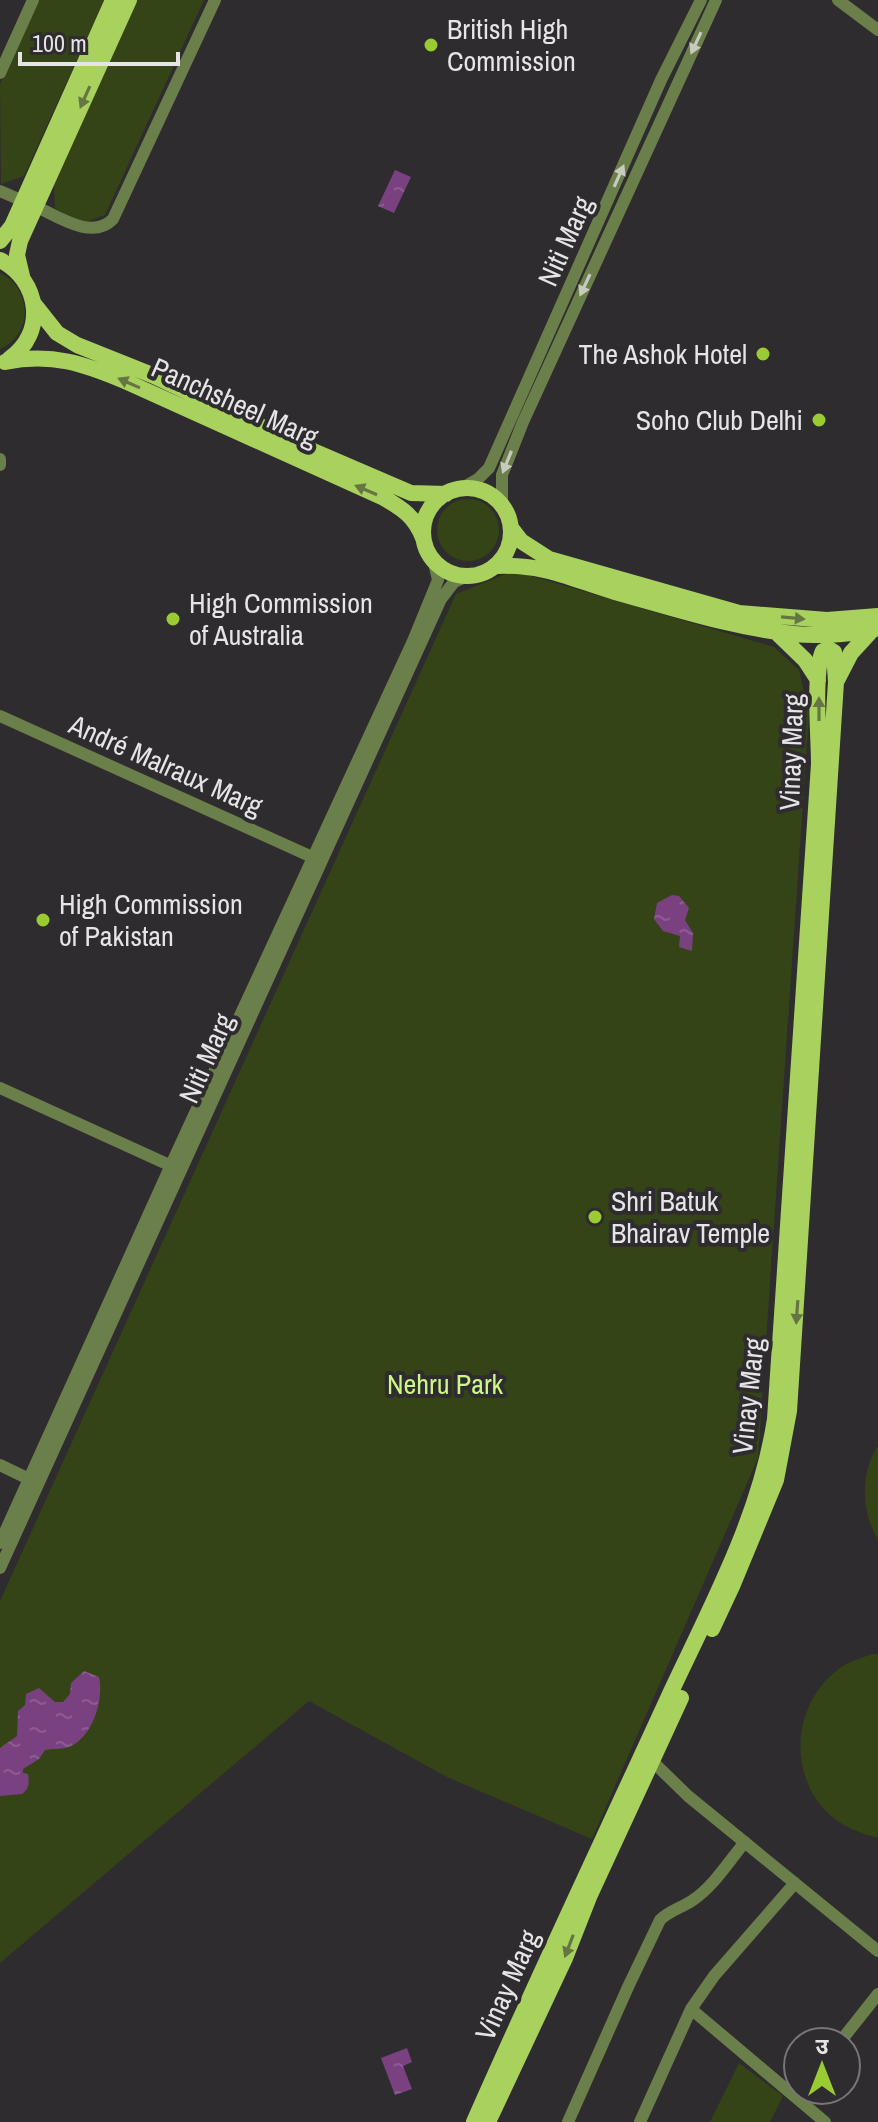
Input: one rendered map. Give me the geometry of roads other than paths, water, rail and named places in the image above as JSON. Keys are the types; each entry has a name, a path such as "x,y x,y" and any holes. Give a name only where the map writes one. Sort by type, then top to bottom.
{"main road":[{"path":"22,276 17,255 29,203 113,0"},
{"path":"0,241 29,203 129,0"},
{"path":"0,260 22,276"},
{"name":"Panchsheel Marg","path":"22,276 29,286 34,304 57,333 77,345 152,375 411,493 452,492"},
{"path":"3,362 19,351 29,336 34,324 34,304"},
{"name":"Panchsheel Marg","path":"3,362 30,356 87,365 384,498 409,513 418,523 423,538"},
{"path":"468,488 485,492 502,505 509,518 512,536 507,553 496,566 482,575 465,577 449,573 434,563 425,548 426,514 436,500 452,492 468,488"},
{"path":"511,528 521,541 549,559 739,613 876,625"},
{"path":"496,566 516,565 567,574 611,591 723,622 795,635 837,635 876,625"},
{"name":"Vinay Marg","path":"474,2122 533,1988 648,1757 776,1480 789,1411 836,682 851,653 876,625"},
{"name":"Vinay Marg","path":"488,2122 565,1958 759,1494 770,1455 777,1403 819,764 818,680 805,660 775,631"},
{"path":"818,680 820,658 823,651 829,649 834,652 836,660 836,682"}],"street":[{"path":"0,73 33,0"},
{"path":"0,191 84,227 96,229 107,226 215,0"},
{"name":"Niti Marg","path":"452,492 478,479 489,468 661,80 701,0"},
{"name":"Niti Marg","path":"502,505 502,475 523,422 716,0"},
{"path":"838,0 878,30"},
{"path":"852,11 862,0"},
{"name":"Niti Marg","path":"176,1168 312,857 432,597 438,580 434,563"},
{"name":"Niti Marg","path":"0,1568 34,1481 176,1168 441,599 454,582 465,577"},
{"name":"André Malraux Marg","path":"0,716 312,857"},
{"path":"0,1088 176,1168"},
{"path":"0,1465 34,1481"},
{"name":"Niti Marg","path":"0,1543 34,1481"},
{"path":"648,1757 688,1796 878,1951"},
{"path":"568,2122 660,1920 668,1912 701,1894 745,1842"},
{"path":"640,2122 691,2009 714,1976 795,1883"},
{"path":"853,2026 878,1994"},
{"path":"691,2009 782,2081"},
{"path":"810,2106 825,2122"}],"water":[{"path":"395,170 411,177 394,213 378,206"},
{"path":"672,895 679,896 689,908 685,920 693,933 692,951 679,947 680,936 663,931 654,919 657,903"},
{"path":"84,1671 99,1677 100,1696 91,1726 79,1741 68,1747 45,1750 39,1759 23,1769 23,1773 28,1774 29,1782 22,1794 0,1796 0,1748 17,1736 18,1711 25,1705 26,1694 39,1688 55,1702 63,1702 70,1694 71,1683"},
{"path":"407,2048 412,2062 403,2066 412,2089 395,2095 381,2058"}],"place":[{"name":"British High Commission","path":"431,45"},
{"name":"The Ashok Hotel","path":"763,354"},
{"name":"Soho Club Delhi","path":"819,420"},
{"name":"High Commission of Australia","path":"173,619"},
{"name":"High Commission of Pakistan","path":"43,920"},
{"name":"Shri Batuk Bhairav Temple","path":"595,1217"}],"park label":[{"name":"Nehru Park","path":"445,1384"}]}
